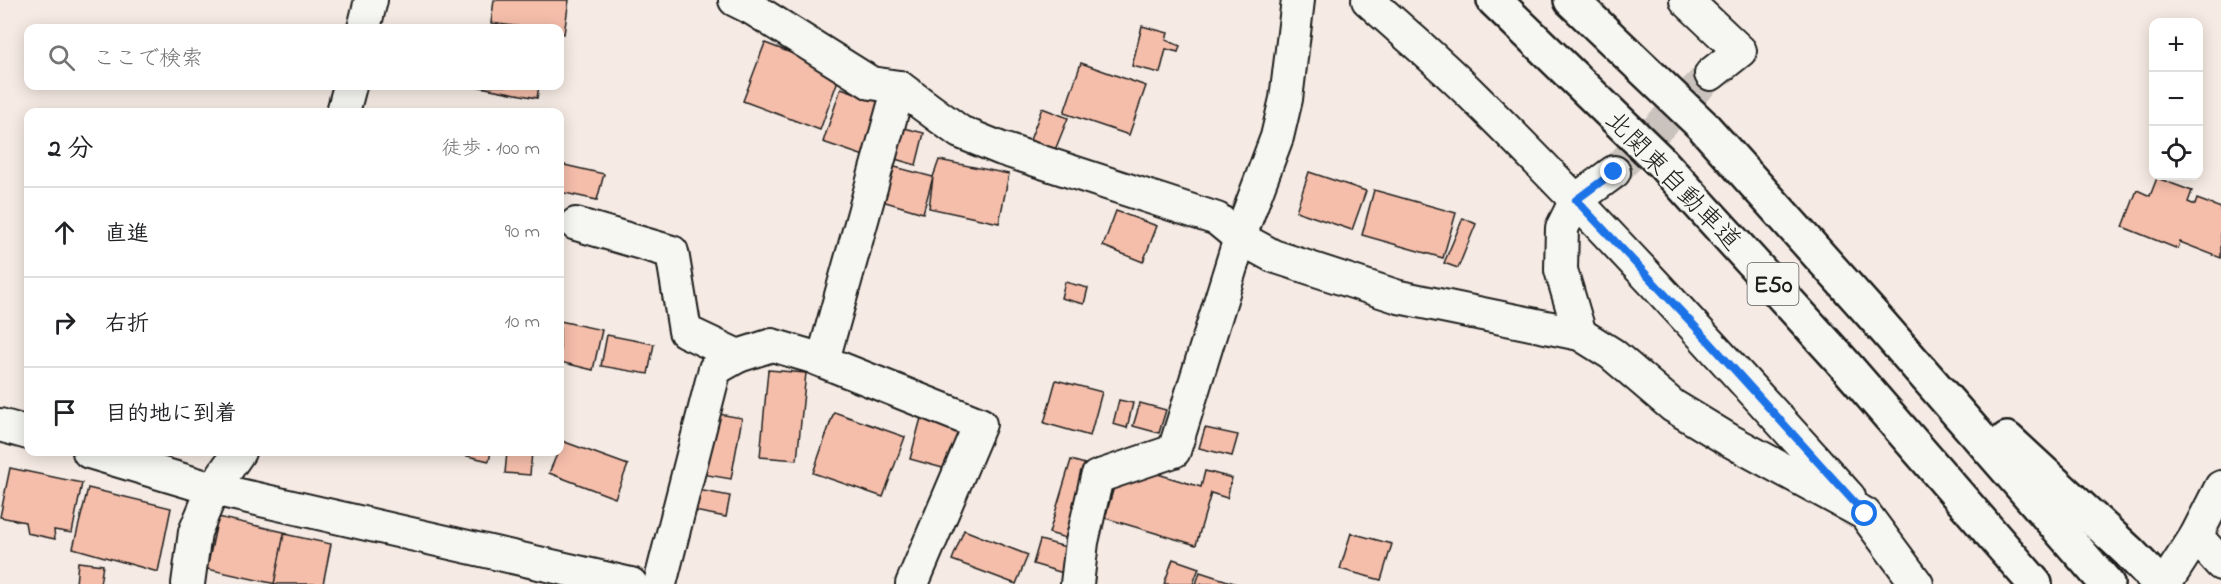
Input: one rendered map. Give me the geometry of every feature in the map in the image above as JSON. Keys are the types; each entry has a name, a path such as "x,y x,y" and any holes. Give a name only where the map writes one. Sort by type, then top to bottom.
{"highway":[{"name":"北関東自動車道","path":"1494,0 1669,172 1840,359 2035,584"},
{"name":"E50","path":"1571,0 1703,126 1877,320 2106,583"},
{"path":"1877,320 2129,552 2160,584"}],"street":[{"path":"365,24 372,0"},
{"path":"735,0 871,83 899,87 960,132 1002,149 1217,219 1240,238 1273,256 1399,297 1580,334 1612,354 1673,406 1729,440 1865,514"},
{"path":"1077,584 1082,542 1097,477 1174,451 1240,238 1277,138 1286,99 1298,0"},
{"path":"1368,0 1471,93 1704,336 1865,514 1917,584"},
{"path":"1686,0 1740,51 1711,74"},
{"path":"660,584 715,369 738,356 772,345 823,360 899,87"},
{"path":"344,108 349,90"},
{"path":"1580,334 1561,270 1562,228 1576,200 1614,172"},
{"path":"576,224 672,252 684,331 738,356"},
{"path":"817,358 980,424 912,584"},
{"path":"0,425 24,433"},
{"path":"102,456 213,489 627,584"},
{"path":"188,584 195,532 213,489 236,456"},
{"path":"2165,584 2196,536 2221,487"},
{"path":"2196,536 2221,564"}],"building":[{"path":"494,0 569,0 564,34 564,24 491,23"},
{"path":"1142,26 1168,33 1166,40 1180,46 1178,52 1166,49 1160,73 1132,66"},
{"path":"765,43 841,72 820,130 743,101"},
{"path":"1081,63 1146,86 1129,135 1064,113"},
{"path":"841,88 882,102 864,156 823,142"},
{"path":"496,90 538,90 537,98"},
{"path":"1042,108 1068,118 1055,150 1030,140"},
{"path":"896,126 924,133 916,165 888,157"},
{"path":"939,160 1009,174 999,223 929,208 933,177"},
{"path":"564,165 604,174 597,200 564,193"},
{"path":"891,166 933,177 923,213 882,201"},
{"path":"1309,172 1366,191 1352,230 1296,211"},
{"path":"2156,180 2162,180 2192,191 2188,202 2195,205 2197,199 2221,208 2221,258 2180,242 2178,249 2123,227 2137,190 2150,196"},
{"path":"1374,190 1456,213 1443,258 1362,235"},
{"path":"1116,211 1157,226 1143,262 1103,246"},
{"path":"1463,218 1476,224 1458,268 1444,263"},
{"path":"1065,282 1088,288 1084,304 1061,298"},
{"path":"564,322 602,330 593,370 564,363"},
{"path":"607,335 654,344 648,374 601,366"},
{"path":"768,370 806,373 797,460 760,457"},
{"path":"1056,380 1102,392 1090,436 1044,423"},
{"path":"1119,400 1133,403 1127,428 1113,424"},
{"path":"1140,403 1166,410 1159,433 1133,426"},
{"path":"834,412 905,437 883,497 813,473"},
{"path":"713,413 742,418 731,479 702,474"},
{"path":"921,418 961,429 950,470 910,459"},
{"path":"1205,428 1238,435 1232,456 1199,448"},
{"path":"564,442 628,465 615,498 549,473 556,456 564,456"},
{"path":"467,456 490,456 489,461"},
{"path":"507,456 532,456 530,475 505,473"},
{"path":"1071,460 1102,469 1079,542 1049,533"},
{"path":"1121,463 1201,487 1205,471 1232,478 1227,498 1211,493 1196,545 1105,518"},
{"path":"10,468 82,483 72,533 54,530 55,539 27,533 25,522 0,517"},
{"path":"88,488 171,508 158,572 73,548"},
{"path":"698,490 730,496 726,517 694,511"},
{"path":"218,517 288,533 284,534 276,584 207,569"},
{"path":"964,530 1028,555 1016,584 952,560"},
{"path":"1351,533 1392,544 1381,580 1340,569"},
{"path":"284,534 331,544 323,584 274,584"},
{"path":"1040,540 1077,550 1070,575 1033,564"},
{"path":"1173,559 1199,568 1193,584 1164,584"},
{"path":"78,562 103,565 100,584 76,584"},
{"path":"1200,572 1237,584 1196,584"}],"tunnel":[{"path":"1614,172 1711,74"}],"route":[{"path":"1614,172 1576,200 1704,336 1865,514"}]}
